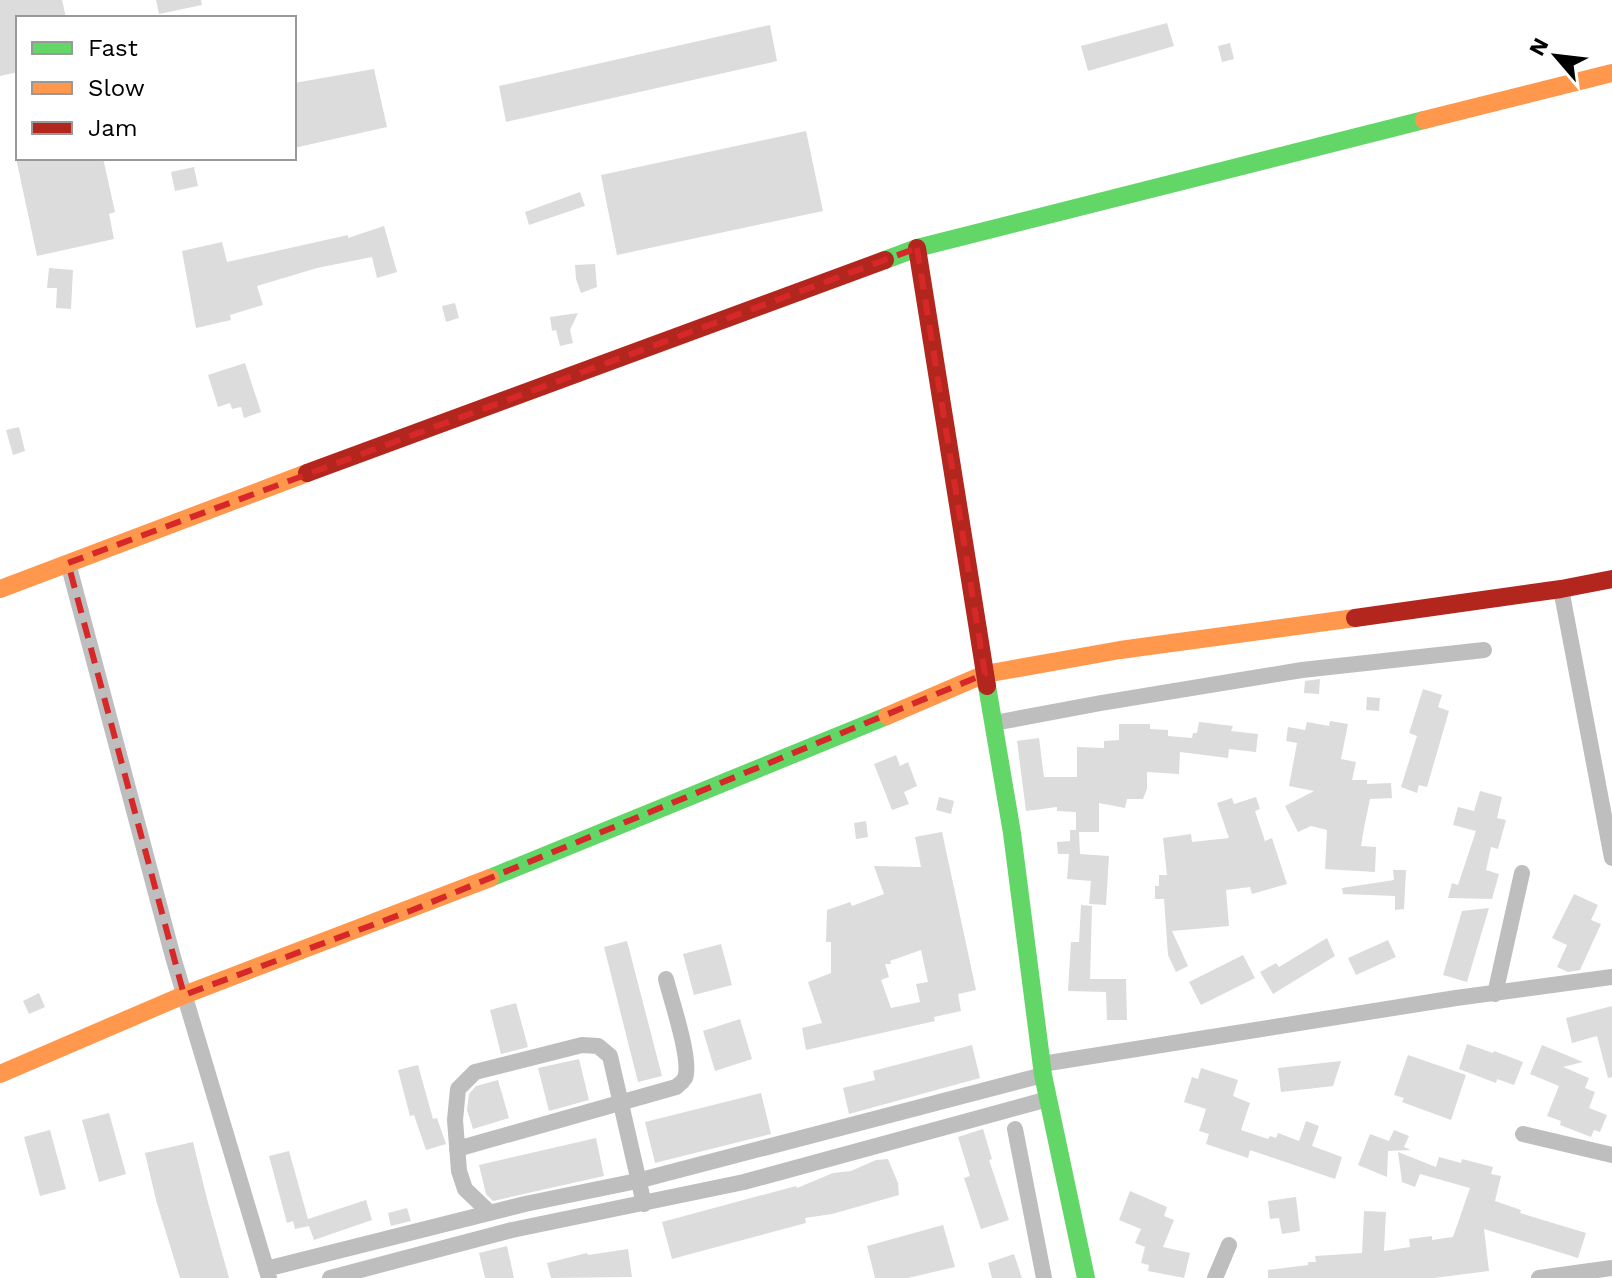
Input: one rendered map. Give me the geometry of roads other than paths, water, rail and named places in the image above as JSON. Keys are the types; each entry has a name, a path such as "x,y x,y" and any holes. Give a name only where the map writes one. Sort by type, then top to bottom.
{"street":[{"path":"0,589 556,379 917,248 1612,73"},
{"path":"917,248 956,505 1012,833 1043,1069 1086,1278"},
{"path":"68,563 184,995 267,1273 525,1204 637,1181 1043,1069 1612,977"},
{"path":"0,1074 184,995 424,905 985,674 1120,650 1561,589 1612,579"},
{"path":"1561,589 1612,858"},
{"path":"994,723 1302,670 1484,650"},
{"path":"1495,994 1522,873"},
{"path":"457,1149 676,1087 685,1077 685,1055 666,979"},
{"path":"490,1213 465,1189 459,1171 455,1099 463,1082 475,1072 591,1044 604,1049 610,1056 644,1204"},
{"path":"330,1278 423,1252 744,1182 1048,1099"},
{"path":"1015,1129 1044,1278"},
{"path":"1523,1134 1612,1155"},
{"path":"525,1204 529,1228"},
{"path":"1215,1278 1229,1245"},
{"path":"1539,1278 1612,1268"}]}
